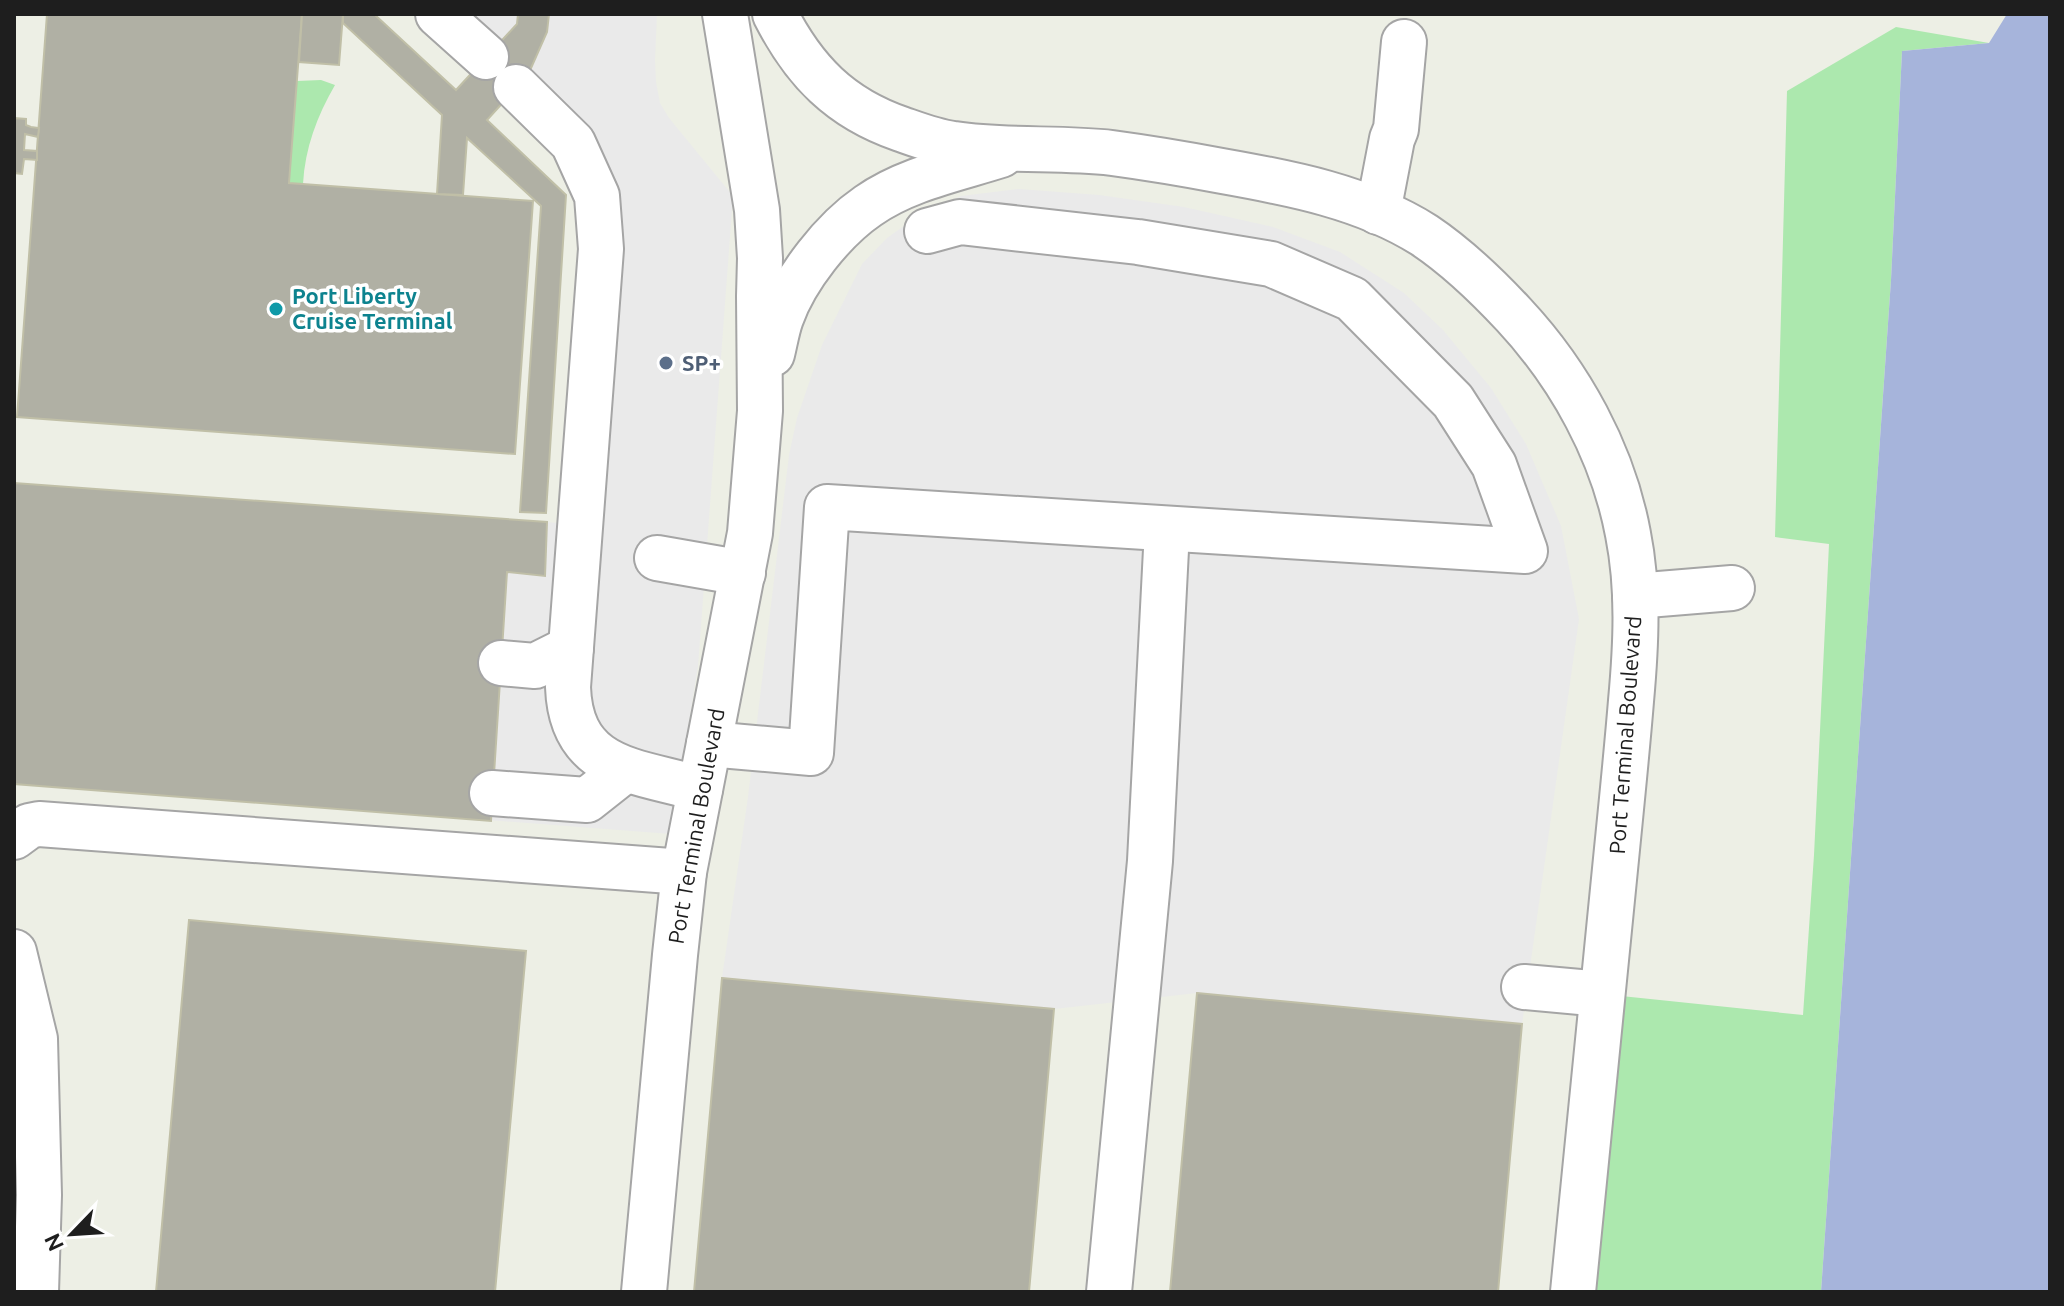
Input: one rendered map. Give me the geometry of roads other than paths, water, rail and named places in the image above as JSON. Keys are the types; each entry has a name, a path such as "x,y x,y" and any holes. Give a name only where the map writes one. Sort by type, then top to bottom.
{"street":[{"path":"438,14 573,143 597,196 601,249 571,648 568,702 573,720 592,750 607,762 625,770 700,789"},
{"name":"Port Terminal Boulevard","path":"644,1292 684,872 743,573 755,490 760,411 757,210 725,14"},
{"name":"Port Terminal Boulevard","path":"775,14 802,60 824,85 881,123 953,144 1152,158 1297,186 1378,212 1422,234 1474,275 1533,336 1571,389 1610,473 1628,533 1636,641 1573,1292"},
{"path":"1378,212 1396,129 1405,27"},
{"name":"Port Terminal Boulevard","path":"760,411 779,320 789,297 815,260 845,226 868,206 890,194 1019,149"},
{"path":"709,744 811,753 827,507 1525,551 1494,465 1453,401 1352,299 1271,264 1138,242 960,222 927,231"},
{"path":"1109,1292 1150,861 1167,530"},
{"path":"657,558 743,573"},
{"path":"1635,596 1732,588"},
{"path":"501,663 535,666 571,648"},
{"path":"581,736 553,768 493,781 587,800 625,770"},
{"path":"14,837 29,826 39,824 684,872"},
{"path":"14,952 35,1039 39,1195 36,1292"},
{"path":"1524,987 1602,994"}],"water":[{"path":"2007,14 2050,14 2050,1292 1821,1292 1891,280 1902,51 1989,43"}],"place":[{"name":"Port Liberty Cruise Terminal","path":"276,309"},
{"name":"SP+","path":"666,363"}]}
